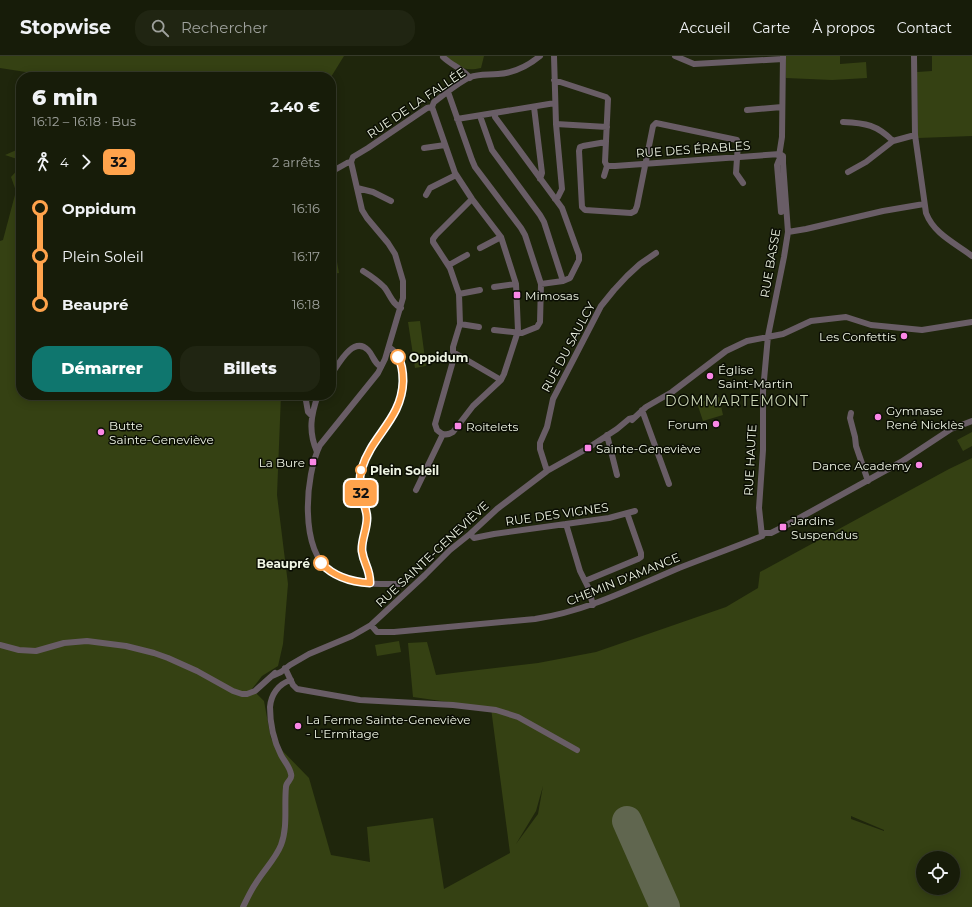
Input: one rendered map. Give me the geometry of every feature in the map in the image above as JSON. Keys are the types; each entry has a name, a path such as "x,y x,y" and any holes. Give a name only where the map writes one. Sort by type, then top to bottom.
{"street":[{"name":"RUE DE LA FALLÉE","path":"336,169 351,162 353,157 427,108 432,107 434,102 470,78 478,75 513,72 528,65 540,56"},
{"path":"554,56 556,124 562,189 558,197 555,199"},
{"path":"675,56 694,64 783,57 780,157 777,165 781,212"},
{"path":"914,56 915,135 927,217 951,242 972,256"},
{"path":"442,57 466,73 470,78"},
{"path":"554,80 606,97 609,101 605,162 607,166 604,176"},
{"path":"448,92 475,167 525,235 541,284 539,324 537,327 522,333 494,330"},
{"path":"457,119 555,103"},
{"path":"432,107 456,175 501,237 516,284 518,333 501,380 473,406 453,432 450,434 442,434 436,430 435,424 455,354 453,349 460,324 459,294 449,265 433,243 433,239 472,199"},
{"path":"534,107 542,172 540,179"},
{"path":"747,110 782,107"},
{"path":"495,113 495,117 565,212 579,257 570,278 541,284"},
{"path":"480,116 492,150 540,214 563,280"},
{"path":"843,122 858,122 873,126 886,134 893,141"},
{"path":"606,142 582,146 579,150 582,207 585,210 633,212 637,206 653,126 656,123 735,139 738,141 737,175 743,183"},
{"path":"556,124 607,127"},
{"path":"848,172 866,162 893,141 915,135"},
{"path":"424,148 445,145"},
{"name":"RUE BASSE","path":"768,336 788,232 783,156 780,157"},
{"name":"RUE DES ÉRABLES","path":"607,166 737,157 780,157"},
{"path":"351,162 364,213 393,249 399,266 403,286 401,308 381,367 374,378 320,445 311,472 308,496 308,520 313,547 321,563 331,572 353,581 402,584"},
{"path":"426,195 430,188 456,175"},
{"path":"357,188 373,192 391,201"},
{"path":"788,232 883,210 924,204"},
{"path":"480,248 501,237"},
{"name":"RUE DU SAULCY","path":"547,471 540,450 540,443 547,427 552,399 601,306 627,276 640,264 656,253"},
{"path":"449,265 467,255"},
{"path":"363,271 381,284 389,293 395,304 401,308"},
{"path":"494,287 516,284"},
{"path":"459,294 480,290"},
{"name":"RUE SAINTE-GENEVIÈVE","path":"0,645 19,650 36,651 64,644 86,641 126,646 168,658 198,671 233,691 247,694 254,691 279,669 285,668 310,654 352,636 371,625 450,550 472,533 497,509 547,471 632,421 633,418 642,410 672,392 726,351 747,341 783,334 811,321 843,317 871,325 922,330 972,322"},
{"path":"460,324 479,327"},
{"name":"RUE HAUTE","path":"762,536 759,508 763,450 763,391 768,336"},
{"path":"336,368 349,350 356,346 366,348 370,352 375,363 381,367"},
{"path":"370,583 370,573 363,557 362,549 367,520 366,510 361,497 360,478 362,467 369,450 389,422 401,399 402,369 396,353 388,348"},
{"path":"455,354 501,380"},
{"path":"306,400 308,412 312,416"},
{"path":"317,400 311,422 313,440 317,452"},
{"path":"642,410 669,484"},
{"path":"851,413 850,418 856,446 868,481"},
{"name":"CHEMIN D'AMANCE","path":"371,625 376,632 418,630 547,617 571,612 593,605 762,536 767,538 771,533 901,462 951,429 972,421"},
{"path":"416,490 442,434"},
{"path":"607,436 618,474"},
{"name":"RUE DES VIGNES","path":"472,533 474,538 482,537 609,518 635,511"},
{"path":"585,581 640,558 641,553 627,513"},
{"path":"566,524 580,571 593,605"},
{"path":"285,668 290,680 297,689 352,699 458,705 496,710 527,721 577,750"},
{"path":"243,907 255,884 278,851 284,832 286,786 291,779 292,774 280,754 271,719 270,706 273,696 279,686 290,680"}],"green space":[{"path":"0,56 344,56 334,72 26,72 0,68"},
{"path":"445,56 484,56 481,68 465,69"},
{"path":"786,56 840,56 840,64 866,62 867,78 832,80 786,78"},
{"path":"932,56 972,56 972,136 918,138 917,72 932,71"},
{"path":"16,150 16,159 5,155"},
{"path":"16,172 16,191 11,177"},
{"path":"16,191 16,400 281,400 277,495 288,584 283,644 278,666 262,676 252,689 264,701 271,739 309,778 331,855 370,862 367,827 433,818 444,889 510,853 491,708 413,697 408,643 427,642 436,675 538,663 596,652 726,607 758,588 760,572 949,469 972,458 972,907 0,907 0,241 3,240","holes":["543,786 538,814 516,844 536,811","851,816 884,830 851,819"]},
{"path":"336,256 339,273 336,273"},
{"path":"420,321 426,366 415,368 408,322"},
{"path":"719,397 723,415 703,421 697,403"},
{"path":"972,432 972,446 963,451 957,440"},
{"path":"399,641 401,652 377,656 375,645"}],"runway":[{"path":"627,821 665,907"}],"bus line":[{"name":"32","path":"321,563 331,572 339,576 361,583 370,583 370,573 363,557 362,549 362,540 367,520 366,510 361,497 360,478 362,467 369,450 389,422 401,399 403,378 400,360 398,357"}],"place":[{"name":"Mimosas","path":"517,295"},
{"name":"Les Confettis","path":"904,336"},
{"name":"Oppidum","path":"398,357"},
{"name":"Église Saint-Martin","path":"710,376"},
{"name":"Gymnase René Nicklès","path":"878,417"},
{"name":"Forum","path":"716,424"},
{"name":"Roitelets","path":"458,426"},
{"name":"Butte Sainte-Geneviève","path":"101,432"},
{"name":"Sainte-Geneviève","path":"588,448"},
{"name":"La Bure","path":"313,462"},
{"name":"Dance Academy","path":"919,465"},
{"name":"Plein Soleil","path":"361,470"},
{"name":"Jardins Suspendus","path":"783,527"},
{"name":"Beaupré","path":"321,563"},
{"name":"La Ferme Sainte-Geneviève - L'Ermitage","path":"298,726"}],"district":[{"name":"DOMMARTEMONT","path":"737,401"}]}
